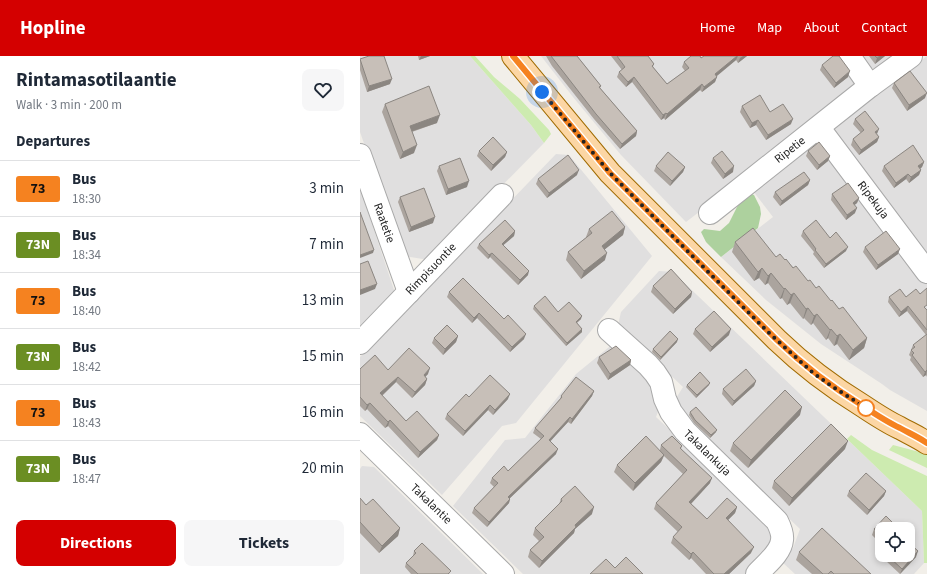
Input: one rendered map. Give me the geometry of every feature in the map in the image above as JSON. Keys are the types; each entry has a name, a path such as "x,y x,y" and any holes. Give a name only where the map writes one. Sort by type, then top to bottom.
{"main road":[{"path":"513,56 610,173 794,356 830,385 862,406 924,440"}],"street":[{"path":"849,56 870,86"},
{"name":"Ripetie","path":"710,213 870,86 911,56"},
{"name":"Ripekuja","path":"819,128 927,272"},
{"name":"Raatetie","path":"360,155 409,292"},
{"name":"Rimpisuontie","path":"360,343 502,195"},
{"name":"Takalankuja","path":"609,330 655,373 661,382 670,412 685,432 777,521 781,530 782,540 780,548 757,574"},
{"name":"Takalantie","path":"363,444 503,574"}],"shaded area":[{"path":"360,56 470,56 531,125 544,143 429,260 404,256 360,132"},
{"path":"541,56 840,56 859,79 858,90 686,222 621,155"},
{"path":"861,56 904,56 885,70 871,68"},
{"path":"927,56 927,255 833,137 836,126"},
{"path":"813,143 822,146 927,284 927,411 890,390 821,344 766,300 721,257 773,217 753,191"},
{"path":"556,154 569,155 652,256 516,423 502,426 442,495 360,416 360,357"},
{"path":"360,188 395,293 360,329"},
{"path":"659,271 673,272 922,511 924,563 914,574 795,574 781,561 793,548 800,529 721,453 708,445 675,400 683,387 618,325 621,312"},
{"path":"614,343 654,386 659,409 656,417 769,525 772,536 772,545 747,574 523,574 453,506 505,440 525,438 576,374"},
{"path":"362,466 374,467 483,574 360,574 360,469"}],"green space":[{"path":"470,56 475,56 494,77 520,99 549,130 551,134 544,143 531,125"},
{"path":"747,192 754,195 760,207 761,214 758,228 721,257 706,242 701,232 704,229 720,231 729,223 740,201"},
{"path":"851,435 872,450 927,476 927,563 924,563 922,511 847,439"},
{"path":"893,445 927,454 927,468 889,450"}],"building":[{"path":"369,56 384,56 392,79 369,86 360,59"},
{"path":"551,56 577,56 601,86 599,87 637,131 622,144 596,114"},
{"path":"617,56 648,56 654,64 652,66 667,84 689,68 684,62 691,56 700,56 701,58 704,56 737,56 715,74 717,77 704,87 702,84 667,114 666,113 663,115 634,77 628,82 619,72 625,67"},
{"path":"833,56 839,56 850,71 836,83 822,65"},
{"path":"910,71 927,93 909,105 894,83"},
{"path":"429,86 440,115 410,126 417,145 403,152 385,104"},
{"path":"760,95 770,112 783,104 793,119 768,135 758,120 752,123 742,106"},
{"path":"865,111 879,129 875,132 879,137 861,150 853,139 864,130 855,119"},
{"path":"493,137 507,152 493,165 479,151"},
{"path":"819,142 830,156 819,165 808,151"},
{"path":"913,145 924,162 918,166 921,170 911,177 908,174 896,183 884,166"},
{"path":"722,151 734,166 725,174 713,158"},
{"path":"668,152 685,167 672,181 656,166"},
{"path":"568,155 579,170 549,193 538,179"},
{"path":"460,158 469,181 448,189 439,166"},
{"path":"804,172 810,180 782,201 775,192"},
{"path":"848,183 859,198 853,203 857,208 847,215 832,194"},
{"path":"424,188 435,217 411,227 400,197"},
{"path":"612,211 625,227 602,246 607,253 584,271 568,252 592,233 589,229"},
{"path":"360,212 374,250 360,255"},
{"path":"505,220 515,231 502,244 529,271 520,280 492,253 489,255 479,244"},
{"path":"816,220 830,238 836,232 848,247 826,264 803,231"},
{"path":"753,228 776,257 780,254 793,268 796,266 808,281 810,280 816,288 819,286 839,309 843,307 867,338 853,350 840,334 837,336 817,314 814,316 808,308 806,309 794,293 791,295 785,288 784,289 771,273 768,276 762,268 758,272 735,242"},
{"path":"886,231 900,249 878,265 865,247"},
{"path":"368,261 377,284 360,290 360,264"},
{"path":"671,269 692,292 675,309 653,286"},
{"path":"463,278 504,319 508,315 526,334 512,347 479,313 474,318 449,292"},
{"path":"927,288 927,305 924,307 927,310 927,330 908,306 901,312 889,297 900,289 906,297 916,289 920,294"},
{"path":"545,296 558,312 569,302 582,316 576,322 582,329 567,343 534,306"},
{"path":"714,311 731,329 712,347 695,329"},
{"path":"447,325 458,336 445,349 434,338"},
{"path":"670,331 678,339 661,357 653,349"},
{"path":"927,334 927,370 925,372 912,355 914,353 911,350 915,347 913,345"},
{"path":"616,346 631,360 610,374 599,357"},
{"path":"409,348 430,368 424,375 427,379 415,392 398,377 380,393 406,421 417,411 439,435 420,452 390,420 388,422 370,403 367,405 360,397 360,369 375,355 388,370"},
{"path":"746,369 756,381 734,401 723,389"},
{"path":"700,372 710,383 697,395 687,385"},
{"path":"490,375 510,394 495,410 490,405 465,431 447,414 466,394 469,397"},
{"path":"576,377 594,391 572,419 570,417 549,440 558,449 508,497 510,499 489,522 474,508 498,483 492,478 504,466 508,471 544,436 535,428 562,397 561,396"},
{"path":"785,390 802,407 751,460 733,443"},
{"path":"696,407 717,430 711,435 695,420 690,412"},
{"path":"831,424 848,441 792,498 774,481"},
{"path":"646,436 664,455 635,483 617,465"},
{"path":"672,436 682,446 680,448 712,478 689,502 707,519 727,498 737,507 726,518 754,547 724,574 714,574 693,552 691,554 673,537 682,527 656,503 687,470 661,445"},
{"path":"866,473 886,491 869,510 849,491"},
{"path":"575,486 594,507 575,525 576,527 542,561 530,550 544,537 535,528"},
{"path":"360,498 366,505 373,499 400,528 382,546 360,522"},
{"path":"886,516 892,522 880,522"},
{"path":"822,528 871,574 834,574 831,571 828,574 823,574 799,552"},
{"path":"422,543 451,571 448,574 418,574 406,563 416,553 414,551"},
{"path":"626,557 643,574 590,574 606,559 615,568"},
{"path":"894,562 908,562 902,569"}],"bus line":[{"name":"73","path":"513,56 610,173 794,356 812,372 862,406 927,443"}],"route":[{"path":"542,92 610,173 768,332 812,372 866,408"}]}
